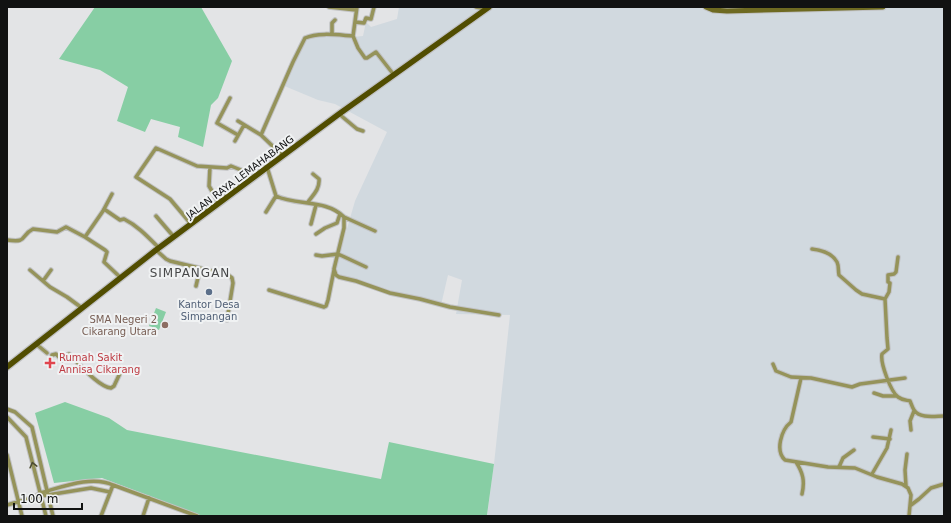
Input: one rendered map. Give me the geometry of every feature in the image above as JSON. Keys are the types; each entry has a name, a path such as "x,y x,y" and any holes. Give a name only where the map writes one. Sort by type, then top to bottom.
{"main road":[{"path":"706,7 713,10 726,11 883,7"},
{"name":"JALAN RAYA LEMAHABANG","path":"7,367 158,249 267,167 487,8"}],"street":[{"path":"329,7 357,8 354,36 358,48 365,58 376,52 394,75"},
{"path":"355,22 364,23 366,18 371,19 374,7"},
{"path":"476,7 487,8"},
{"path":"332,34 332,23 335,20"},
{"path":"261,135 305,38 332,34 354,36"},
{"path":"230,98 217,123 238,135"},
{"path":"339,114 357,129 364,131"},
{"path":"238,121 261,135 283,156"},
{"path":"235,141 244,125"},
{"path":"191,224 170,199 136,177 156,148 197,166 235,166 252,179"},
{"path":"210,167 209,186 219,203"},
{"path":"266,212 276,196 267,167"},
{"path":"308,202 317,190 320,183 320,179 313,174"},
{"path":"85,237 104,209 112,194"},
{"path":"276,196 283,199 308,202 327,208 375,231"},
{"path":"311,224 316,205"},
{"path":"104,209 120,220 124,219 134,224 166,259 228,275 232,278 233,283 227,320"},
{"path":"316,234 337,223 340,214"},
{"path":"156,216 174,237"},
{"path":"269,290 324,307 326,306 344,228 344,217"},
{"path":"7,240 20,241 24,239 30,230 33,229 57,232 66,227 106,250 107,252 104,262 121,278"},
{"path":"812,248 825,251 836,260 839,275 856,290 868,296 885,299"},
{"path":"316,255 326,256 338,254 366,267"},
{"path":"898,257 896,272 888,275 888,282 890,282 890,286 889,292 885,299 888,349 882,354 881,358 884,370 894,392 902,399 910,401 914,411 910,421 911,430"},
{"path":"196,286 200,269"},
{"path":"334,269 336,276 338,277 356,281 390,293 420,298 450,307 499,315"},
{"path":"30,270 43,281 82,308"},
{"path":"43,281 51,270"},
{"path":"36,344 47,354"},
{"path":"52,356 56,354 62,360 69,354 99,383 107,388 114,386 121,371"},
{"path":"773,364 776,371 790,377 811,378 852,388 860,384 905,378"},
{"path":"801,378 791,422 787,425 783,434 780,449 781,457 785,460 828,467 855,468 906,486 910,491 911,498 909,516"},
{"path":"889,396 894,392"},
{"path":"874,393 883,396 897,396"},
{"path":"7,409 14,412 32,427 53,516"},
{"path":"914,411 928,417 944,416"},
{"path":"7,417 26,437 46,516"},
{"path":"7,426 11,422"},
{"path":"872,474 888,448 891,430"},
{"path":"873,437 890,439"},
{"path":"839,467 843,458 854,450"},
{"path":"906,486 905,470 907,454"},
{"path":"7,455 22,516"},
{"path":"796,462 803,477 804,486 802,494"},
{"path":"7,504 35,497 47,491 92,480 106,482 197,516"},
{"path":"910,505 919,500 931,488 944,484"},
{"path":"101,516 113,485"},
{"path":"41,495 48,496 91,488 110,492"},
{"path":"142,516 148,498"},
{"path":"182,516 184,511"}],"shaded area":[{"path":"399,7 944,7 944,516 487,516 510,315 456,314 462,280 448,275 441,305 334,274 355,201 387,132 335,104 318,100 282,85 305,40 331,34 352,37 363,36 366,22 371,27 397,19"}],"green space":[{"path":"95,7 201,7 232,61 218,98 211,105 203,147 178,137 180,127 151,119 145,132 117,121 128,87 100,70 59,59"},
{"path":"156,308 166,312 159,330 149,326"},
{"path":"65,402 109,418 127,430 381,479 389,442 494,464 487,516 202,516 102,478 54,483 35,413"}],"place":[{"name":"Kantor Desa Simpangan","path":"209,292"},
{"name":"SMA Negeri 2 Cikarang Utara","path":"165,325"},
{"name":"Rumah Sakit Annisa Cikarang","path":"50,363"}],"district":[{"name":"SIMPANGAN","path":"190,273"}]}
